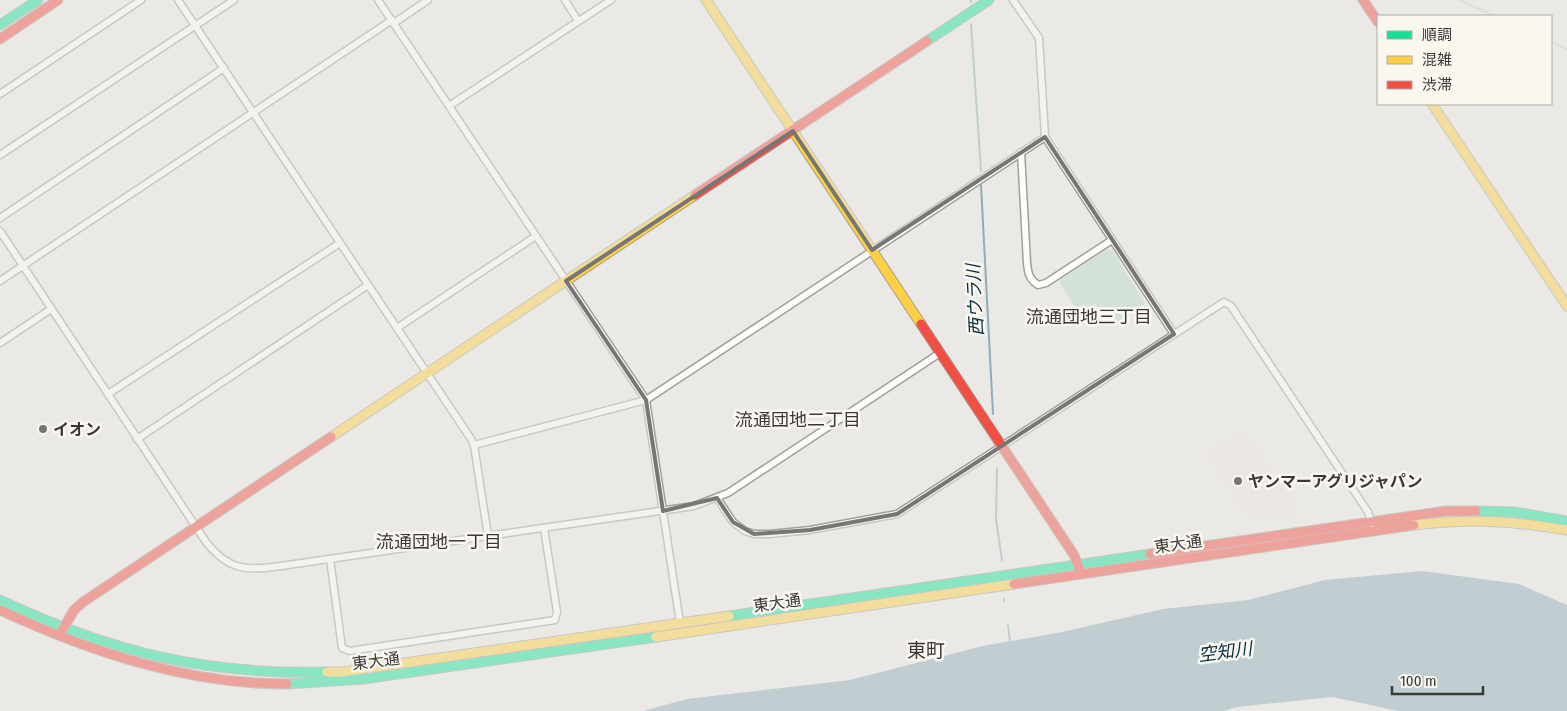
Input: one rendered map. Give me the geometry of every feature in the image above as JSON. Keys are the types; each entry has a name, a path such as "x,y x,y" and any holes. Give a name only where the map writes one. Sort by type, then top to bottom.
{"main road":[{"path":"0,25 38,0"},
{"path":"0,39 58,0"},
{"path":"706,0 1003,447 1079,569"},
{"path":"60,633 74,610 84,602 989,0"},
{"path":"1363,0 1377,21"},
{"path":"1433,105 1567,306"},
{"name":"東大通","path":"0,610 60,633 153,658 218,670 302,674 342,672 680,628 1373,526 1446,512 1484,510 1514,512 1567,521"},
{"name":"東大通","path":"1373,526 1483,519 1539,524 1567,530"},
{"name":"東大通","path":"0,600 60,633"}],"street":[{"path":"0,94 141,0"},
{"path":"178,0 474,445 488,536"},
{"path":"0,155 234,0"},
{"path":"378,0 646,400 680,628"},
{"path":"0,281 253,112 428,0"},
{"path":"565,0 578,21"},
{"path":"449,106 611,0"},
{"path":"1013,0 1039,38 1044,137 1174,334"},
{"path":"0,218 224,68"},
{"path":"474,445 646,400 1044,137"},
{"path":"1021,152 1026,263 1028,275 1033,282 1038,285 1046,283 1112,240"},
{"path":"0,232 214,552 235,566 255,570 694,506 717,498 940,353"},
{"path":"397,328 536,236"},
{"path":"108,394 340,243"},
{"path":"137,439 368,285"},
{"path":"717,498 733,522 745,531 754,534 810,530 883,517 904,511 1224,302 1231,306 1373,526"},
{"path":"0,343 51,309"},
{"path":"330,559 342,648 350,651 413,642 555,620 557,612 544,528"}],"highlighted area":[{"path":"793,131 872,250 1045,137 1174,334 897,514 810,530 754,534 733,522 717,498 663,511 646,400 566,281"}],"shaded area":[{"path":"1244,429 1301,516 1251,521 1207,454"}],"green space":[{"path":"1106,250 1112,250 1145,303 1111,326 1095,303 1080,315 1059,281"}],"water":[{"name":"空知川","path":"1422,571 1519,584 1567,605 1567,711 1398,711 1333,697 1237,707 1224,711 643,711 687,699 850,680 983,646 1062,632 1163,609 1248,600 1325,580"}],"waterway":[{"name":"西ウラ川","path":"971,24 981,171"},
{"name":"西ウラ川","path":"981,185 993,414"},
{"name":"西ウラ川","path":"997,468 996,519 1002,560"},
{"name":"西ウラ川","path":"1008,625 1010,643"}],"railway":[{"path":"1460,0 1493,15"},
{"path":"1552,42 1567,49"}],"traffic: fast":[{"path":"0,25 38,0"},
{"path":"927,41 989,0"},
{"path":"1476,511 1514,512 1567,521"},
{"path":"729,616 1150,554"},
{"path":"0,600 80,634 159,657 240,669 282,672 327,672"},
{"path":"287,684 363,679 656,637"}],"traffic: slow":[{"path":"706,0 921,324"},
{"path":"1433,105 1567,306"},
{"path":"331,437 695,195"},
{"path":"1414,525 1472,521 1528,524 1567,530"},
{"path":"656,637 1014,584"},
{"path":"327,672 342,672 729,616"}],"traffic: jam":[{"path":"0,39 58,0"},
{"path":"1363,0 1377,21"},
{"path":"695,195 927,41"},
{"path":"921,324 1074,555 1080,571"},
{"path":"60,634 74,610 83,602 331,437"},
{"path":"1150,554 1446,511 1476,511"},
{"path":"1014,584 1414,525"},
{"path":"0,610 69,639 140,663 212,678 249,683 287,684"}],"place":[{"name":"イオン","path":"43,429"},
{"name":"ヤンマーアグリジャパン","path":"1238,481"}],"district":[{"name":"流通団地三丁目","path":"1089,317"},
{"name":"流通団地二丁目","path":"798,420"},
{"name":"流通団地一丁目","path":"439,542"},
{"name":"東町","path":"926,650"}]}
